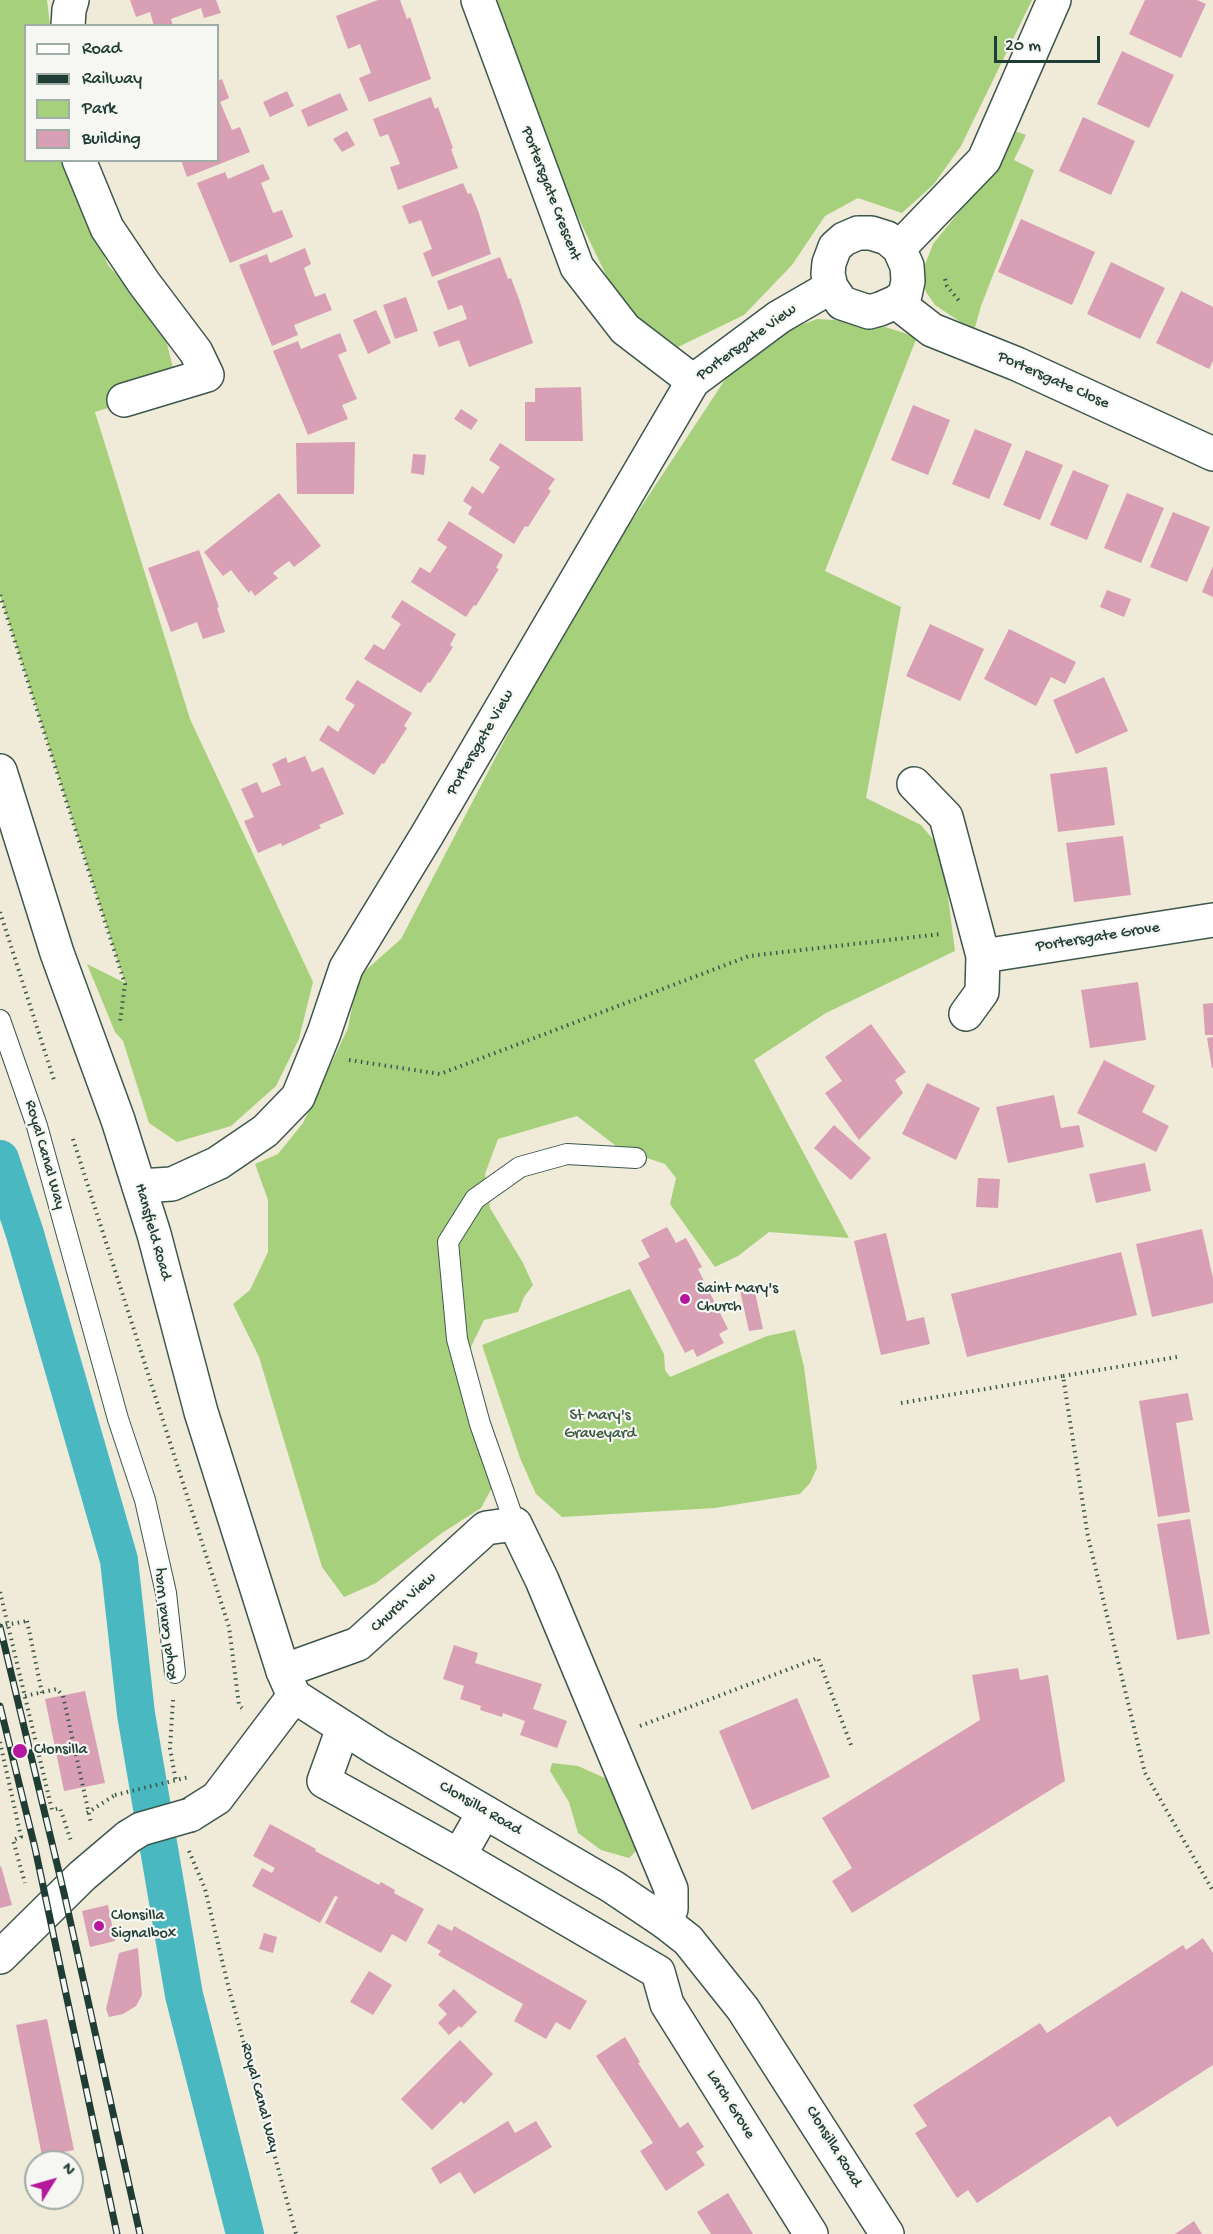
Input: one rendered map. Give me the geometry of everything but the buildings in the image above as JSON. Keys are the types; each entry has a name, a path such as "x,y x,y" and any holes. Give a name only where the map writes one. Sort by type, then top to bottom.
{"street":[{"path":"68,24 72,0"},
{"name":"Portersgate Crescent","path":"478,0 578,267 626,329 693,381"},
{"path":"899,248 984,160 1054,0"},
{"path":"80,162 107,228 144,283 196,352 207,375 124,400"},
{"path":"858,233 871,233 887,238 899,248 907,266 908,281 905,295 896,302 869,312 842,303 831,287 828,274 829,263 835,247 844,239 858,233"},
{"name":"Portersgate View","path":"139,1186 172,1184 218,1163 265,1131 298,1096 346,968 427,835 693,381 779,317 831,287"},
{"name":"Portersgate Close","path":"896,302 932,330 1017,364 1213,454"},
{"name":"Hansfield Road","path":"0,771 57,953 118,1120 139,1186 154,1234 196,1395 289,1684"},
{"path":"914,784 946,817 980,943 982,992 966,1014"},
{"name":"Portersgate Grove","path":"980,943 1213,920"},
{"path":"343,1728 324,1781 459,1856 658,1972 676,1931 671,1909 672,1889 542,1580 515,1524"},
{"name":"Church View","path":"289,1684 358,1644 486,1528 515,1524"},
{"path":"0,1957 82,1876 128,1837 141,1829 189,1828 217,1798 289,1684"},
{"name":"Clonsilla Road","path":"289,1684 343,1728 613,1887 676,1931 743,2008 887,2234"},
{"path":"459,1856 484,1812"},
{"name":"Larch Grove","path":"658,1972 668,2004 811,2234"}],"lane":[{"name":"Royal Canal Way","path":"0,1020 37,1126 118,1419 146,1500 166,1593 175,1672"},
{"path":"515,1524 480,1424 458,1339 448,1242 475,1198 520,1167 567,1154 636,1158"}],"path":[{"path":"943,273 947,286 961,304"},
{"path":"0,595 125,984 118,1029"},
{"path":"0,912 57,1089"},
{"path":"315,1054 440,1074 748,956 980,943"},
{"path":"71,1134 229,1626 239,1706"},
{"path":"902,1403 1177,1357"},
{"path":"1063,1376 1088,1537 1145,1773 1213,1891"},
{"path":"151,1408 158,1405"},
{"path":"0,1592 52,1809 60,1808"},
{"path":"0,1626 27,1621 42,1693"},
{"path":"609,1738 818,1658 851,1745"},
{"name":"Royal Canal Way","path":"175,1672 170,1749 177,1783"},
{"path":"25,1696 57,1689 63,1696 81,1788"},
{"path":"0,1742 21,1837 13,1840"},
{"path":"87,1813 115,1796 189,1777"},
{"name":"Royal Canal Way","path":"189,1828 190,1853 205,1889 231,1997 296,2234"}],"green space":[{"path":"0,0 47,0 50,24 24,24 24,162 66,162 108,265 162,324 175,376 137,399 95,412 190,719 313,982 299,1039 276,1086 231,1126 177,1142 149,1123 123,1041 115,1032 87,964 125,983 0,595"},
{"path":"494,0 1032,0 961,146 934,184 902,213 858,198 825,216 792,265 744,315 678,347 620,304 552,163"},
{"path":"1009,129 1026,135 1014,160 1034,170 981,306 974,331 935,305 926,292 921,275 933,244 983,182"},
{"path":"817,319 869,322 917,337 825,571 901,607 866,798 921,825 942,850 955,951 826,1013 754,1060 849,1238 769,1232 738,1256 715,1267 670,1204 676,1178 665,1164 620,1149 577,1116 498,1139 485,1174 490,1208 523,1263 533,1285 524,1297 518,1312 484,1320 470,1349 503,1474 494,1484 481,1508 442,1533 376,1583 344,1597 322,1567 259,1357 233,1304 250,1290 268,1252 268,1200 255,1164 278,1154 303,1123 348,1028 358,977 401,939 552,649 618,542 736,363 772,336"},
{"name":"St Mary's Graveyard","path":"630,1289 664,1354 665,1370 670,1377 767,1336 795,1330 804,1367 817,1468 810,1483 800,1494 715,1508 562,1517 536,1494 520,1458 482,1345"},
{"path":"552,1763 578,1766 616,1783 638,1849 629,1858 601,1850 578,1833 569,1802 550,1771"}],"waterway":[{"path":"0,1159 25,1234 119,1560 136,1714 184,1995 245,2234"}],"railway":[{"path":"0,1627 64,1893 140,2234"},
{"path":"0,1706 35,1848 117,2234"}],"place":[{"name":"Saint Mary's Church","path":"685,1299"},
{"name":"Clonsilla","path":"20,1751"},
{"name":"Clonsilla Signalbox","path":"99,1926"}]}
